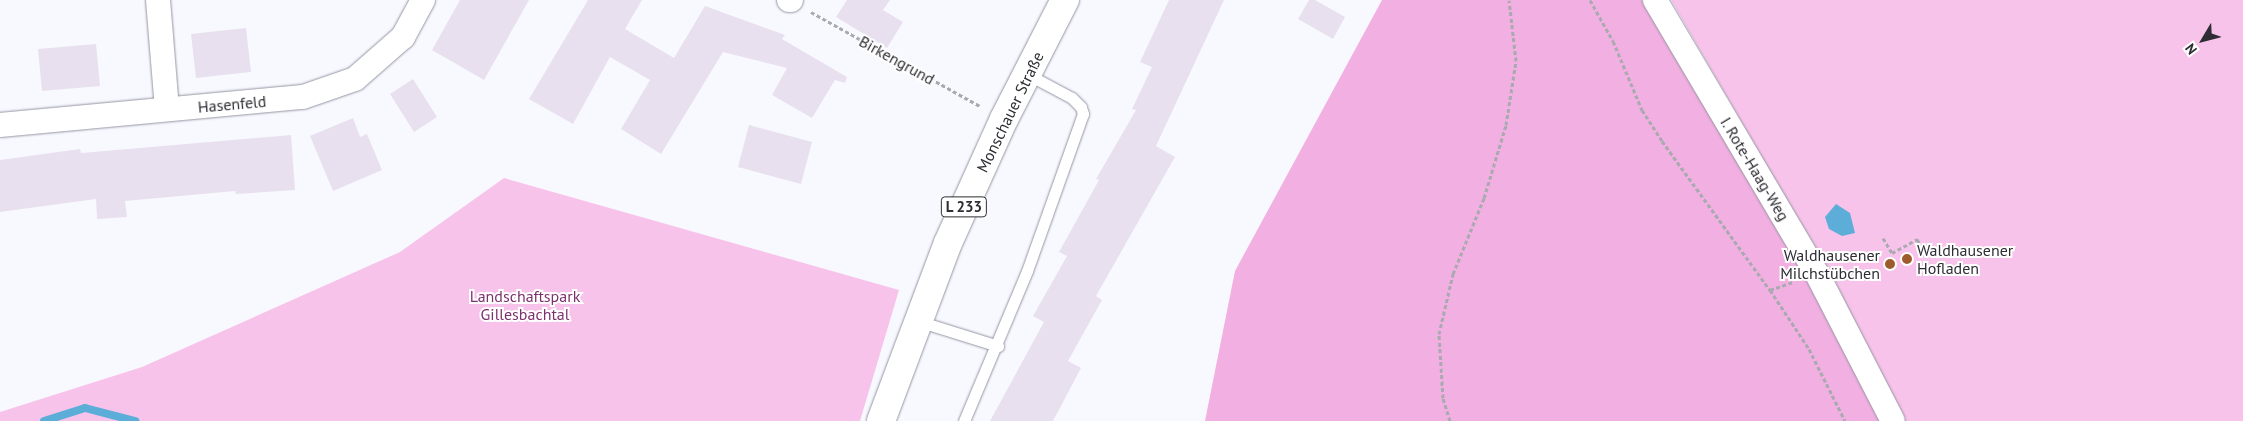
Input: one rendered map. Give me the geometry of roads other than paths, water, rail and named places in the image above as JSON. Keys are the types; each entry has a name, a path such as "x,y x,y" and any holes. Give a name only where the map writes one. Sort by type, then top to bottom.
{"main road":[{"name":"Monschauer Straße","path":"881,421 948,243 1004,119 1065,0"}],"street":[{"path":"158,0 167,109"},
{"name":"Hasenfeld","path":"0,125 303,97 355,79 403,37 423,0"},
{"name":"I. Rote-Haag-Weg","path":"1655,0 1817,274 1892,421"}],"lane":[{"path":"964,421 998,346 1083,114 1081,107 1072,98 1028,74"},
{"path":"918,321 998,346"}],"water":[{"path":"1836,204 1850,213 1855,233 1842,236 1829,229 1825,217"}],"waterway":[{"path":"44,421 85,408 135,421"}],"place":[{"name":"Waldhausener Hofladen","path":"1907,259"},
{"name":"Waldhausener Milchstübchen","path":"1890,264"}],"park label":[{"name":"Landschaftspark Gillesbachtal","path":"525,305"}]}
